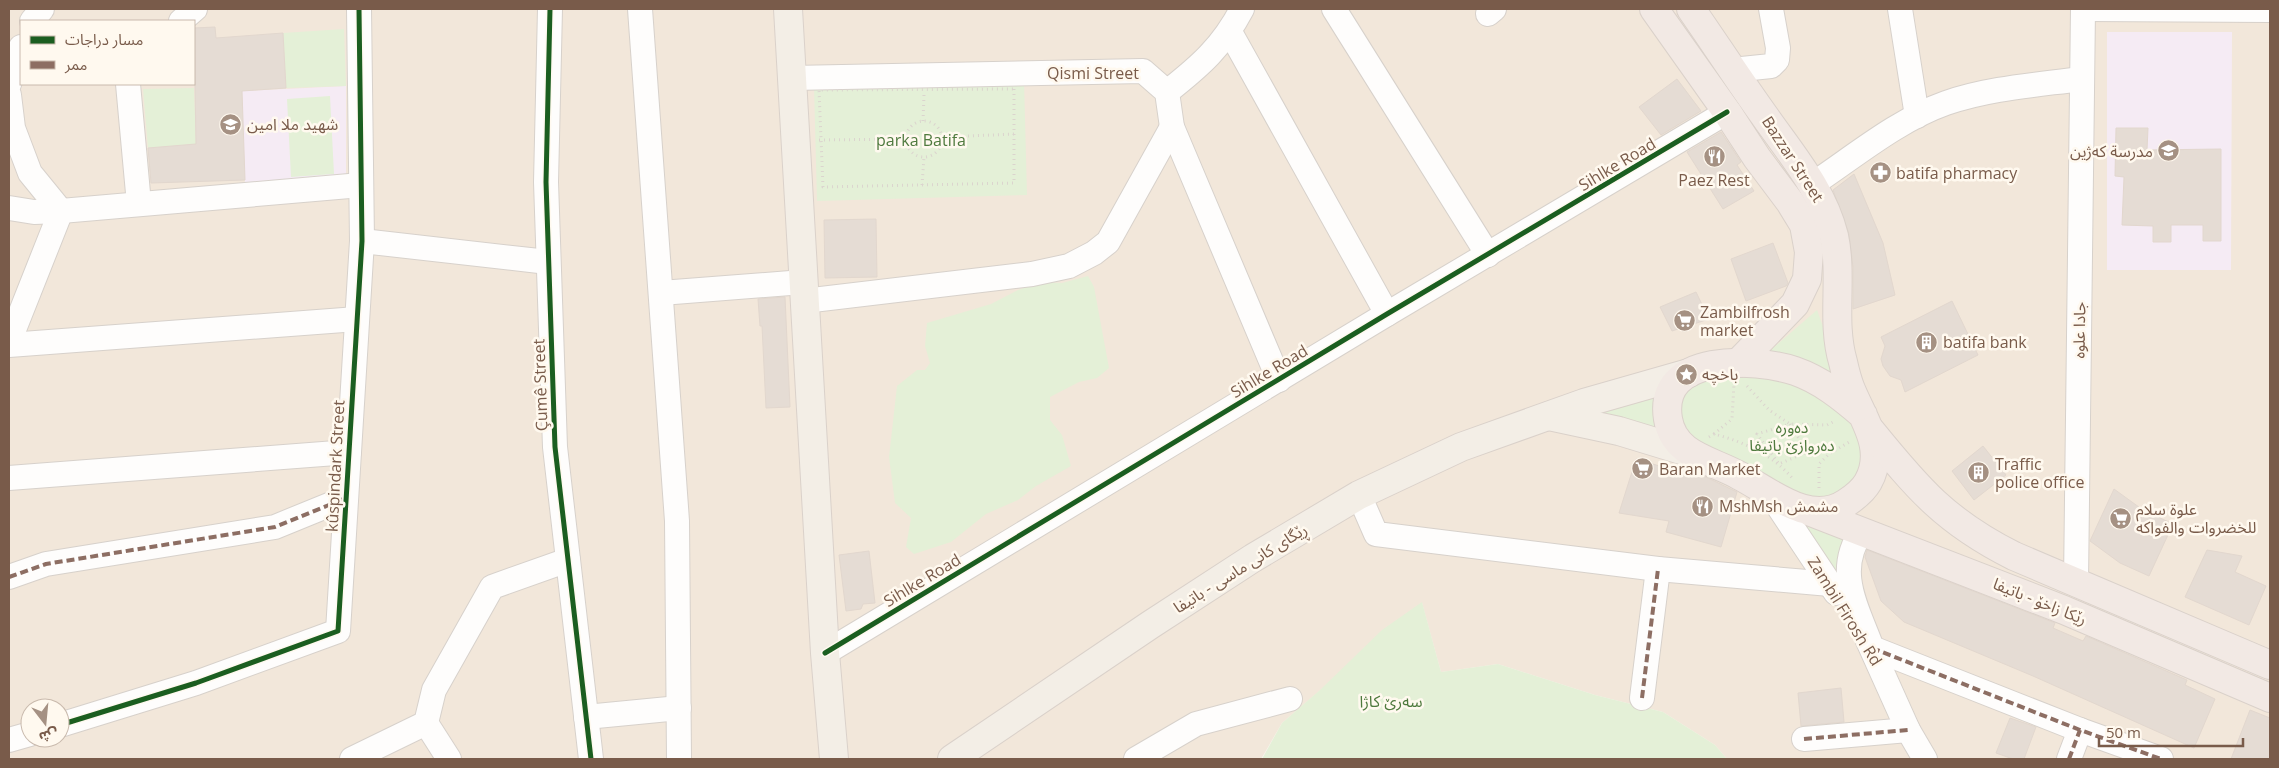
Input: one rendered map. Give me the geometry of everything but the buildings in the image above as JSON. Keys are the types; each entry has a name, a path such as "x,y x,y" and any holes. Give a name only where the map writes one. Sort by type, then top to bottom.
{"highway":[{"name":"Bazzar Street","path":"1654,9 1728,112 1804,225 1810,252 1807,279 1795,304 1739,376"},
{"name":"Bazzar Street","path":"1691,9 1813,184 1825,210 1834,237 1838,274 1837,324 1841,356 1858,426"},
{"path":"1688,452 1676,442 1669,428 1667,412 1669,397 1677,383 1688,372 1718,363 1739,376 1776,366 1813,379 1830,388 1875,447 1874,465 1868,482 1857,496 1842,506 1825,511 1814,503"},
{"name":"رێکا زاخۆ - باتیفا","path":"1858,426 1927,497 1953,520 1982,540 2076,582 2268,659"},
{"name":"رێکا زاخۆ - باتیفا","path":"1688,452 1737,474 1770,494 1814,503 1862,531 2064,610 2270,698"}],"main road":[{"path":"788,9 824,653 834,759"},
{"name":"ڕێگای کانی ماسی - باتيفا","path":"954,759 1174,609 1253,558 1359,495 1461,447 1618,392 1688,372"},
{"path":"1550,416 1619,432 1688,452"}],"street":[{"path":"33,20 42,9"},
{"path":"182,20 196,9"},
{"name":"kûspindark Street","path":"70,721 196,683 338,631 362,240 359,9"},
{"name":"Çumê Street","path":"550,9 546,182 555,448 591,759"},
{"path":"640,9 677,521 679,759"},
{"path":"1242,9 1230,32 1202,65 1167,92 1172,127 1278,380"},
{"path":"1334,9 1488,255"},
{"path":"1732,70 1771,66 1777,60 1778,48 1771,9"},
{"path":"1900,9 1916,116"},
{"name":"جادا علوه","path":"2076,582 2083,9"},
{"path":"2088,9 2270,10"},
{"path":"1230,32 1387,314"},
{"path":"9,84 20,50"},
{"name":"Qismi Street","path":"792,78 1143,71 1167,92"},
{"path":"1813,184 1916,116 1945,103 1974,94 2081,79"},
{"path":"128,85 139,204"},
{"path":"9,95 13,128 30,173 61,211"},
{"name":"Sihlke Road","path":"824,653 1387,314 1728,112"},
{"path":"661,293 803,292 1032,274 1069,266 1094,254 1108,242 1172,127"},
{"path":"9,208 34,212 61,211 360,185"},
{"path":"61,211 9,344 356,319"},
{"path":"362,240 548,262"},
{"path":"9,478 349,452"},
{"name":"Zambil Firosh Rd","path":"1770,494 1872,648 1908,730 1924,759"},
{"path":"1359,495 1376,534 1658,569 1830,584"},
{"path":"9,577 46,564 275,527 346,498"},
{"path":"1862,531 1854,543 1849,556 1848,570 1850,584 1872,648 2080,730 2161,759"},
{"path":"449,759 426,723 434,690 492,587 568,560"},
{"path":"1642,698 1658,569"},
{"path":"1136,759 1196,724 1290,699"},
{"path":"586,717 679,708"},
{"path":"352,759 426,723"},
{"path":"1804,739 1908,730"},
{"path":"2069,759 2080,730"}],"path":[{"path":"923,121 924,89"},
{"path":"1014,89 1015,134 1014,184 823,186 819,90 1014,89"},
{"path":"923,121 935,124 943,137 937,151 924,157 910,151 906,140 909,128 913,124 923,121"},
{"path":"794,128 821,141 906,140"},
{"path":"943,137 1015,134"},
{"path":"922,185 924,157"},
{"path":"1739,376 1769,410 1790,424 1807,452 1779,464 1757,434 1790,424 1858,426"},
{"path":"1714,434 1732,419 1739,376"},
{"path":"1814,503 1819,464 1841,446 1858,426"}],"shaded area":[{"path":"9,9 2270,9 2270,759 1727,759 1715,745 1663,712 1595,695 1498,664 1441,672 1422,603 1282,723 1261,759 9,759"},
{"name":"مدرسة كه‌ژين","path":"2107,32 2232,32 2231,270 2107,270"},
{"path":"346,86 346,179 245,185 242,91"}],"green space":[{"path":"344,29 346,86 286,88 283,33"},
{"name":"parka Batifa","path":"1024,80 1027,195 817,201 814,86"},
{"path":"194,88 196,144 148,148 143,89"},
{"path":"330,96 334,174 291,177 287,99"},
{"path":"1088,276 1094,287 1109,368 1097,378 1079,382 1050,397 1050,420 1062,435 1071,466 1036,486 1018,500 986,514 951,542 914,554 906,547 911,518 895,503 889,457 897,386 917,370 925,370 930,363 925,346 927,323 991,304 1018,290 1041,282 1062,283"},
{"path":"1817,310 1844,385 1765,355"},
{"name":"ده‌وره‌ ده‌روازێ باتيفا","path":"1733,371 1786,378 1849,414 1867,464 1843,499 1802,501 1693,445 1679,428 1682,392 1705,377"},
{"path":"1664,386 1661,431 1586,411"},
{"path":"1792,514 1848,534 1842,585"},
{"name":"سەرێ کاژا","path":"1422,602 1441,672 1498,664 1595,695 1663,712 1715,745 1727,759 1262,759 1282,723 1320,690 1382,630"}],"marked path":[{"path":"9,577 46,564 275,527 346,498"},
{"path":"1642,698 1658,569"},
{"path":"1872,648 2080,730 2161,759"},
{"path":"1804,739 1908,730"},
{"path":"2069,759 2080,730"}],"cycle path":[{"path":"70,722 196,683 338,631 362,241 359,9"},
{"path":"550,9 546,182 555,447 591,759"},
{"path":"825,653 1387,314 1727,112"}],"place":[{"name":"شهيد ملا امين","path":"231,124"},
{"name":"مدرسة كه‌ژين","path":"2169,151"},
{"name":"Paez Rest","path":"1714,156"},
{"name":"batifa pharmacy","path":"1880,173"},
{"name":"Zambilfrosh market","path":"1684,321"},
{"name":"batifa bank","path":"1927,342"},
{"name":"باخچە","path":"1686,374"},
{"name":"Baran Market","path":"1643,469"},
{"name":"Traffic police office","path":"1979,473"},
{"name":"MshMsh مشمش","path":"1703,506"},
{"name":"علوة سلام للخضروات والفواكه","path":"2120,518"}]}
